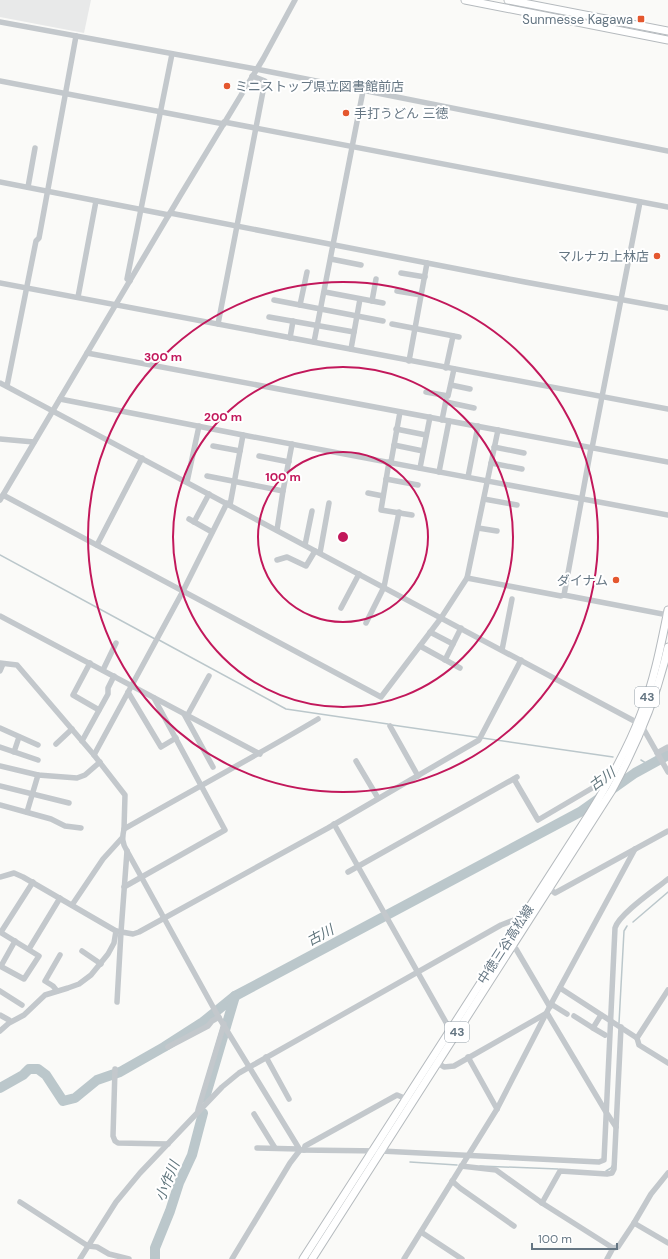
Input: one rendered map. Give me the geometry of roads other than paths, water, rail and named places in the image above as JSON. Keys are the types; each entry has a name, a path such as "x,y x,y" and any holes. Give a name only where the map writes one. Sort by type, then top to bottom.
{"main road":[{"path":"465,0 668,40"},
{"path":"508,0 527,2 668,31"},
{"name":"中徳三谷高松線","path":"546,887 640,725 651,686 668,613"},
{"name":"中徳三谷高松線","path":"434,1061 450,1029 603,806 622,773 640,725 657,688 668,647"},
{"name":"中徳三谷高松線","path":"303,1259 372,1151 409,1100 434,1061 454,1036 512,946 523,922"},
{"name":"中徳三谷高松線","path":"312,1259 381,1151 409,1100"}],"street":[{"path":"295,0 252,76 2,498 97,545 381,697 441,618 468,578 498,430"},
{"path":"0,22 256,69 668,151"},
{"path":"7,386 28,288 36,241 39,238 76,36"},
{"path":"130,281 127,279 172,54"},
{"path":"218,324 236,226 257,129 265,81 252,76"},
{"path":"0,81 668,207"},
{"path":"314,342 363,91"},
{"path":"28,187 35,148"},
{"path":"0,182 668,308"},
{"path":"78,297 96,201"},
{"path":"564,595 581,499 640,202"},
{"path":"331,259 361,265"},
{"path":"409,361 427,263"},
{"path":"300,305 308,272"},
{"path":"401,273 425,277"},
{"path":"372,301 376,279"},
{"path":"0,283 668,409"},
{"path":"398,291 421,295"},
{"path":"324,292 383,303"},
{"path":"351,349 360,299"},
{"path":"274,300 383,321"},
{"path":"270,317 354,332"},
{"path":"290,338 293,321"},
{"path":"392,324 456,336 446,368"},
{"path":"87,353 668,462"},
{"path":"442,420 454,369"},
{"path":"0,383 521,660 640,725 668,771"},
{"path":"451,385 470,389"},
{"path":"426,392 447,396"},
{"path":"60,399 668,515"},
{"path":"446,402 474,408"},
{"path":"400,412 381,510 412,515"},
{"path":"420,468 430,417"},
{"path":"439,472 449,421"},
{"path":"187,482 199,426"},
{"path":"468,478 478,426"},
{"path":"396,429 426,435"},
{"path":"94,755 183,591 212,532 229,504 235,481 243,435"},
{"path":"0,439 34,442"},
{"path":"277,530 292,444"},
{"path":"394,445 423,451"},
{"path":"213,446 240,451"},
{"path":"494,448 524,453"},
{"path":"259,456 289,462"},
{"path":"97,545 142,458"},
{"path":"491,463 522,469"},
{"path":"207,476 283,491"},
{"path":"386,478 418,485"},
{"path":"368,493 383,496"},
{"path":"209,494 192,521 212,532"},
{"path":"484,499 517,505"},
{"path":"277,560 287,557 306,566 318,552 329,503"},
{"path":"305,545 312,511"},
{"path":"366,623 384,587 399,512"},
{"path":"478,528 497,531"},
{"path":"341,608 349,600 359,574"},
{"path":"468,578 561,596 564,595 668,613"},
{"path":"502,650 512,599"},
{"path":"0,616 260,754"},
{"path":"445,660 461,628"},
{"path":"430,632 453,644"},
{"path":"102,670 116,643"},
{"path":"420,646 460,668"},
{"path":"0,877 14,873 33,882 118,931 132,934 139,932 331,826 479,740 521,660"},
{"path":"90,663 73,695 99,710"},
{"path":"0,671 1,664 17,665 100,762 125,795 124,829 122,838 126,851 248,1067 301,1150"},
{"path":"82,741 108,694 108,688 114,676"},
{"path":"185,715 209,676"},
{"path":"128,692 161,747 176,738"},
{"path":"124,887 225,830 154,698"},
{"path":"185,715 213,767"},
{"path":"124,829 260,754 318,719"},
{"path":"390,726 418,776"},
{"path":"0,728 38,745"},
{"path":"56,744 72,729"},
{"path":"14,752 19,737"},
{"path":"0,747 38,760"},
{"path":"658,754 668,747"},
{"path":"356,761 378,798"},
{"path":"0,766 38,775 77,778 85,775 100,762"},
{"path":"27,812 38,775"},
{"path":"348,872 516,778 538,820 611,777"},
{"path":"0,786 69,804"},
{"path":"0,805 51,819 65,826 81,828"},
{"path":"331,826 358,867 454,1036"},
{"path":"546,887 555,893 668,831"},
{"path":"72,905 103,859 122,838"},
{"path":"404,1259 497,1108 550,1006 635,850"},
{"path":"117,1002 118,931 124,887 126,851"},
{"path":"257,1148 381,1151 599,1162 604,1160 616,923 627,911 668,879"},
{"path":"15,941 1,966 24,979 39,956 29,949 0,932 33,882"},
{"path":"29,949 60,898"},
{"path":"80,1259 116,1202 198,1112 222,1087 239,1073 501,925 514,920 523,922"},
{"path":"0,1031 9,1023 24,1015 44,995 79,984 91,975 108,954 118,931"},
{"path":"512,946 516,949 550,1006 567,1014"},
{"path":"82,951 101,964"},
{"path":"58,991 45,981 60,955"},
{"path":"560,988 637,1038 639,1045 668,1063"},
{"path":"637,1038 668,990"},
{"path":"0,991 22,1005"},
{"path":"434,1061 444,1067 454,1066 547,1013"},
{"path":"547,1013 616,1127"},
{"path":"0,1015 9,1020"},
{"path":"593,1028 601,1015"},
{"path":"168,1047 208,1026 219,1016"},
{"path":"574,1016 605,1035"},
{"path":"198,1112 226,1027"},
{"path":"542,1203 560,1171 607,1174 612,1173 614,1169 620,1027"},
{"path":"266,1057 289,1098"},
{"path":"468,1057 497,1108"},
{"path":"115,1069 113,1136 115,1141 118,1143 168,1144"},
{"path":"232,1259 290,1163 305,1146 397,1095 409,1100"},
{"path":"254,1114 275,1148"},
{"path":"461,1166 496,1170 542,1203 614,1248"},
{"path":"607,1259 614,1248 618,1247 651,1194 668,1173"},
{"path":"452,1181 514,1226"},
{"path":"20,1202 88,1246 97,1247 109,1254 129,1259"},
{"path":"634,1223 668,1243"},
{"path":"421,1232 462,1259"}],"waterway":[{"path":"0,555 155,639"},
{"path":"159,640 286,709 388,724"},
{"path":"392,725 613,757"},
{"name":"古川","path":"0,1088 23,1075 29,1069 38,1069 46,1075 63,1101 75,1098 97,1080 120,1072 164,1047 203,1022 235,996 580,812 635,773 668,755"},
{"path":"641,760 649,765"},
{"path":"633,922 668,892"},
{"path":"619,1023 624,931 627,926"},
{"name":"小作川","path":"205,1098 235,996"},
{"name":"小作川","path":"155,1259 155,1248 170,1211 179,1183 192,1155 203,1113"},
{"path":"410,1162 457,1165"},
{"path":"480,1166 558,1169"},
{"path":"606,1171 612,1166"}],"place":[{"name":"Sunmesse Kagawa","path":"641,19"},
{"name":"ミニストップ県立図書館前店","path":"227,86"},
{"name":"手打うどん 三徳","path":"346,113"},
{"name":"マルナカ上林店","path":"657,256"},
{"name":"ダイナム","path":"616,580"}]}
